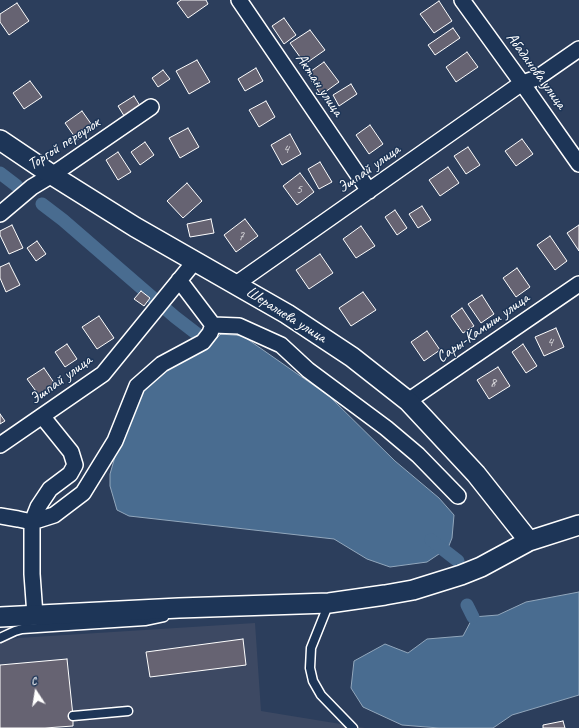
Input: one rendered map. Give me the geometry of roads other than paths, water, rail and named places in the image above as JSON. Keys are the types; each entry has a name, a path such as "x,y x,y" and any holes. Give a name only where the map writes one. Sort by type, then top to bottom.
{"street":[{"name":"Актан улица","path":"239,0 369,191"},
{"name":"Абаданова улица","path":"462,0 579,164"},
{"name":"Эшпай улица","path":"236,284 522,83 537,78 579,48"},
{"name":"Торгой переулок","path":"0,214 32,187 52,176 151,107"},
{"name":"Шералиева улица","path":"0,140 52,176 287,314 352,357 408,401 476,474 529,541"},
{"name":"Эшпай улица","path":"0,446 103,374 195,261"},
{"path":"179,280 213,325"},
{"name":"Сары-Камыш улица","path":"408,401 579,284"},
{"path":"213,325 239,326 281,345 308,370 397,437 418,455 458,496"},
{"path":"0,516 32,522 54,515 83,493 115,441 137,386 162,364 203,342 210,333 213,325"},
{"path":"35,616 32,574 32,522 38,507 50,489 70,474 75,465 71,452 42,416"},
{"path":"0,617 179,608 329,603 413,590 481,567 529,541 579,526"}],"lane":[{"path":"329,603 311,648 310,668 313,681 321,695 353,728"},
{"path":"0,638 22,629 145,621 164,617 179,608"},
{"path":"73,716 128,711"}],"waterway":[{"path":"0,173 17,186"},
{"path":"42,204 63,220 175,317 201,337"},
{"path":"431,540 458,561"},
{"path":"467,605 473,617"}]}
